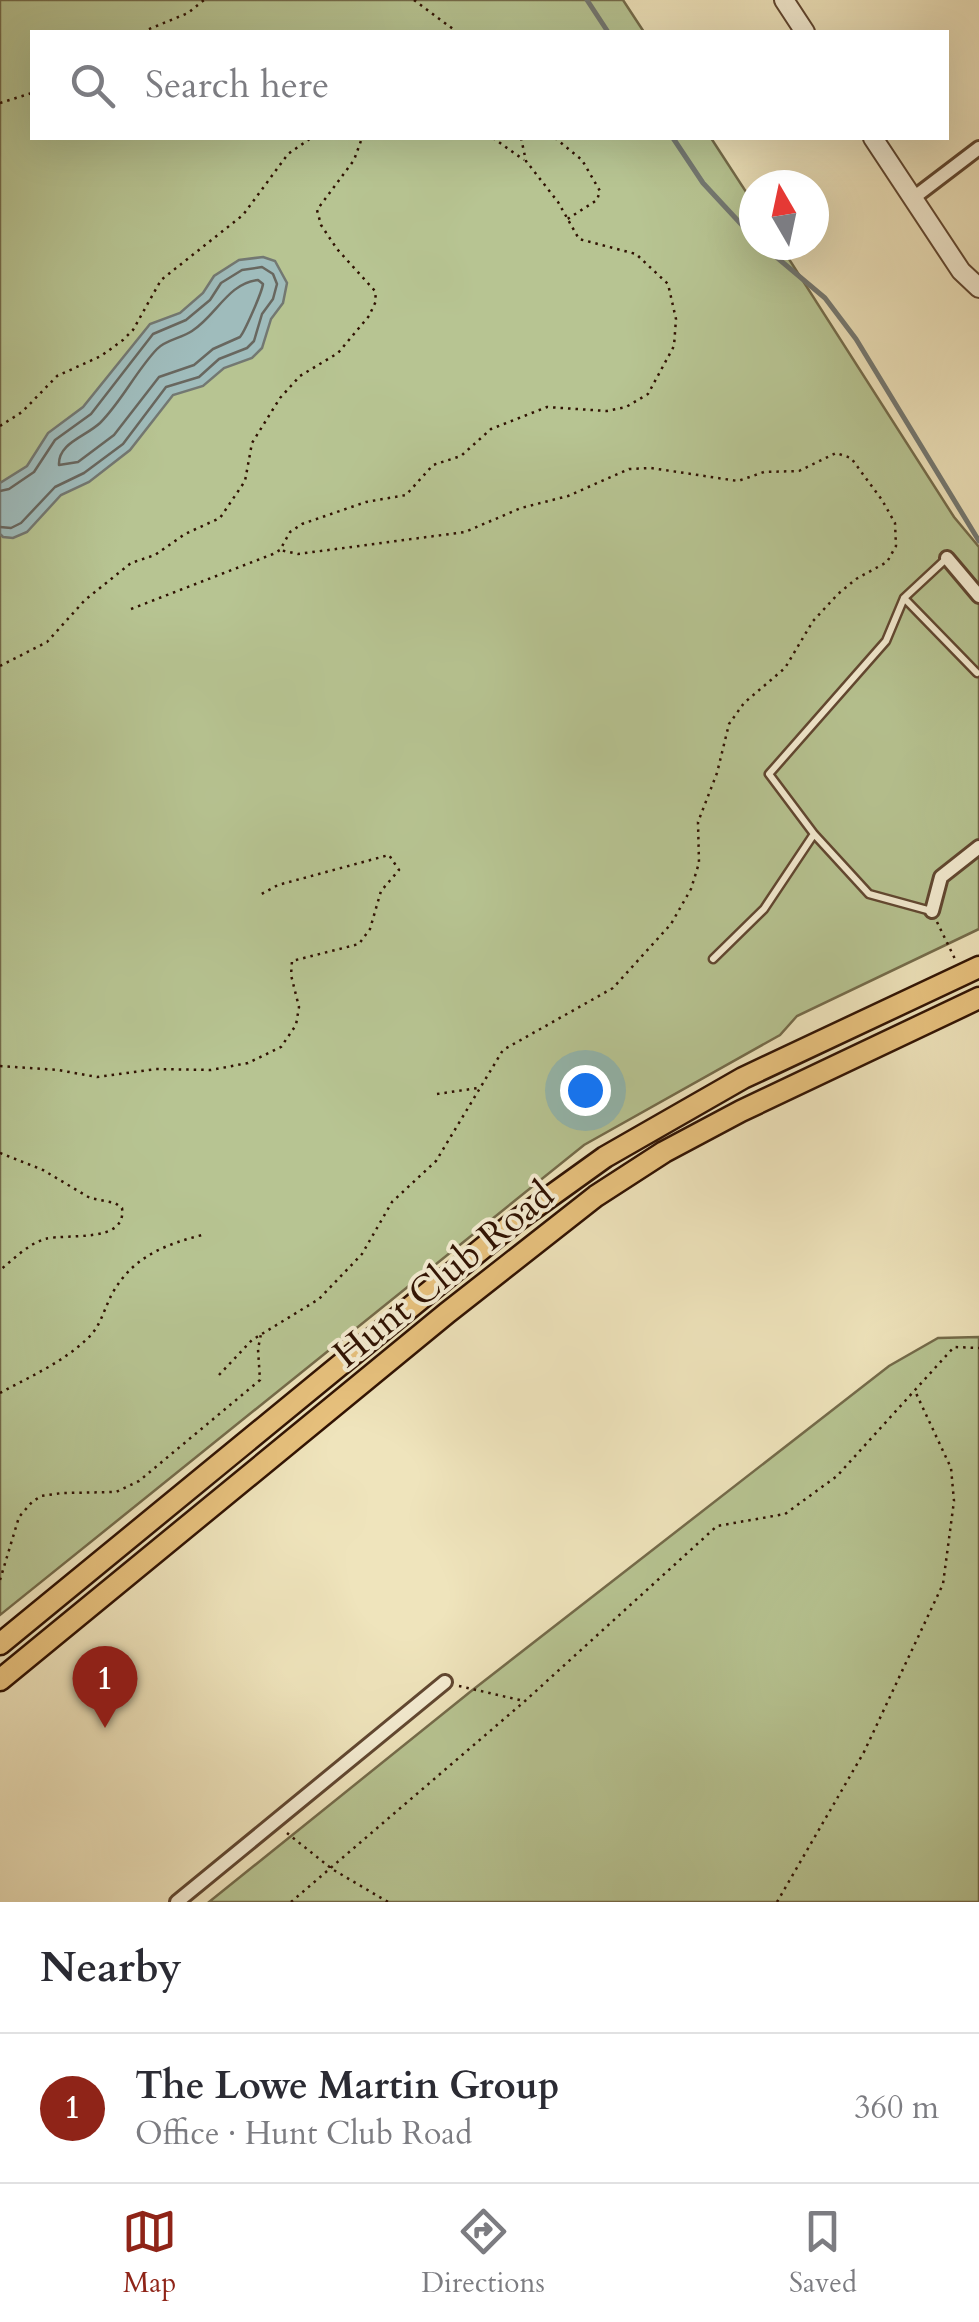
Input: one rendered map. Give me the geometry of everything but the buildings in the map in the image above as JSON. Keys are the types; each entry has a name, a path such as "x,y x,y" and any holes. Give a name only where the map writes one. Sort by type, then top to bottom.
{"main road":[{"name":"Hunt Club Road","path":"0,1644 516,1221 604,1157 713,1093 979,968"},
{"name":"Hunt Club Road","path":"0,1680 447,1313 596,1196 664,1152 741,1110 979,998"}],"street":[{"path":"784,0 804,30"},
{"path":"873,140 961,270 979,288"},
{"path":"912,199 979,148"},
{"path":"947,558 979,596"},
{"path":"932,911 941,877 979,847"},
{"path":"177,1902 445,1682"}],"lane":[{"path":"932,911 869,894 814,834 769,774 886,642 904,598 947,558"},
{"path":"904,598 977,673"},
{"path":"713,959 764,908 814,834"}],"path":[{"path":"147,30 188,12 204,0"},
{"path":"414,0 453,30"},
{"path":"0,103 30,94"},
{"path":"0,426 22,412 57,376 100,356 123,340 133,330 160,280 243,215 288,154 307,140"},
{"path":"0,666 47,642 85,600 116,574 220,518 245,481 252,443 280,398 300,376 347,345 369,316 376,291 337,250 317,210 354,160 361,140"},
{"path":"280,550 290,532 302,524 366,502 406,495 432,465 462,456 491,429 547,408 606,411 626,407 648,394 670,356 676,333 668,284 636,254 579,239 558,202 526,161 496,140"},
{"path":"521,140 526,161"},
{"path":"557,140 582,160 600,190 597,200 566,220"},
{"path":"131,610 280,550 298,554 465,532 521,508 568,496 630,469 652,468 738,481 764,472 799,471 836,453 850,458 895,523 896,546 887,562 838,594 814,621 785,668 744,703 730,724 698,822 699,863 691,889 671,924 613,988 503,1050 436,1161 392,1202 349,1269 319,1299 241,1349 218,1375"},
{"path":"0,1066 97,1077 156,1069 211,1070 261,1058 287,1041 299,1016 292,960 359,944 370,929 381,891 399,870 388,854 278,885 258,896"},
{"path":"932,911 954,959"},
{"path":"438,1094 479,1088"},
{"path":"0,1153 43,1170 90,1198 115,1203 123,1212 120,1224 108,1233 46,1239 32,1244 0,1270"},
{"path":"0,1393 65,1356 93,1332 120,1280 140,1258 206,1234"},
{"path":"0,1580 23,1510 41,1496 116,1492 139,1481 260,1380 258,1349 262,1333"},
{"path":"291,1902 526,1701 717,1526 785,1514 837,1476 954,1346 979,1348"},
{"path":"776,1902 864,1752 942,1584 954,1502 951,1468 914,1390"},
{"path":"445,1682 526,1701"},
{"path":"274,1822 332,1869 388,1902"}],"green space":[{"path":"0,0 623,0 643,30 30,30 30,140 712,140 739,181 739,260 790,260 954,517 979,547 979,929 797,1016 780,1035 584,1145 0,1615"},
{"path":"979,1337 979,1902 209,1902 470,1692 889,1366 938,1338"}],"water":[{"path":"263,257 275,261 287,283 283,303 271,319 262,348 252,358 224,368 203,386 173,395 130,450 89,482 61,495 27,532 13,538 3,537 0,483 27,466 48,433 83,407 150,324 180,313 203,293 214,276 239,260"}],"waterway":[{"path":"587,0 607,30"},
{"path":"674,140 703,183 739,222"},
{"path":"780,260 825,298 856,339 979,541"}],"place":[{"name":"The Lowe Martin Group","path":"105,1728"}]}
